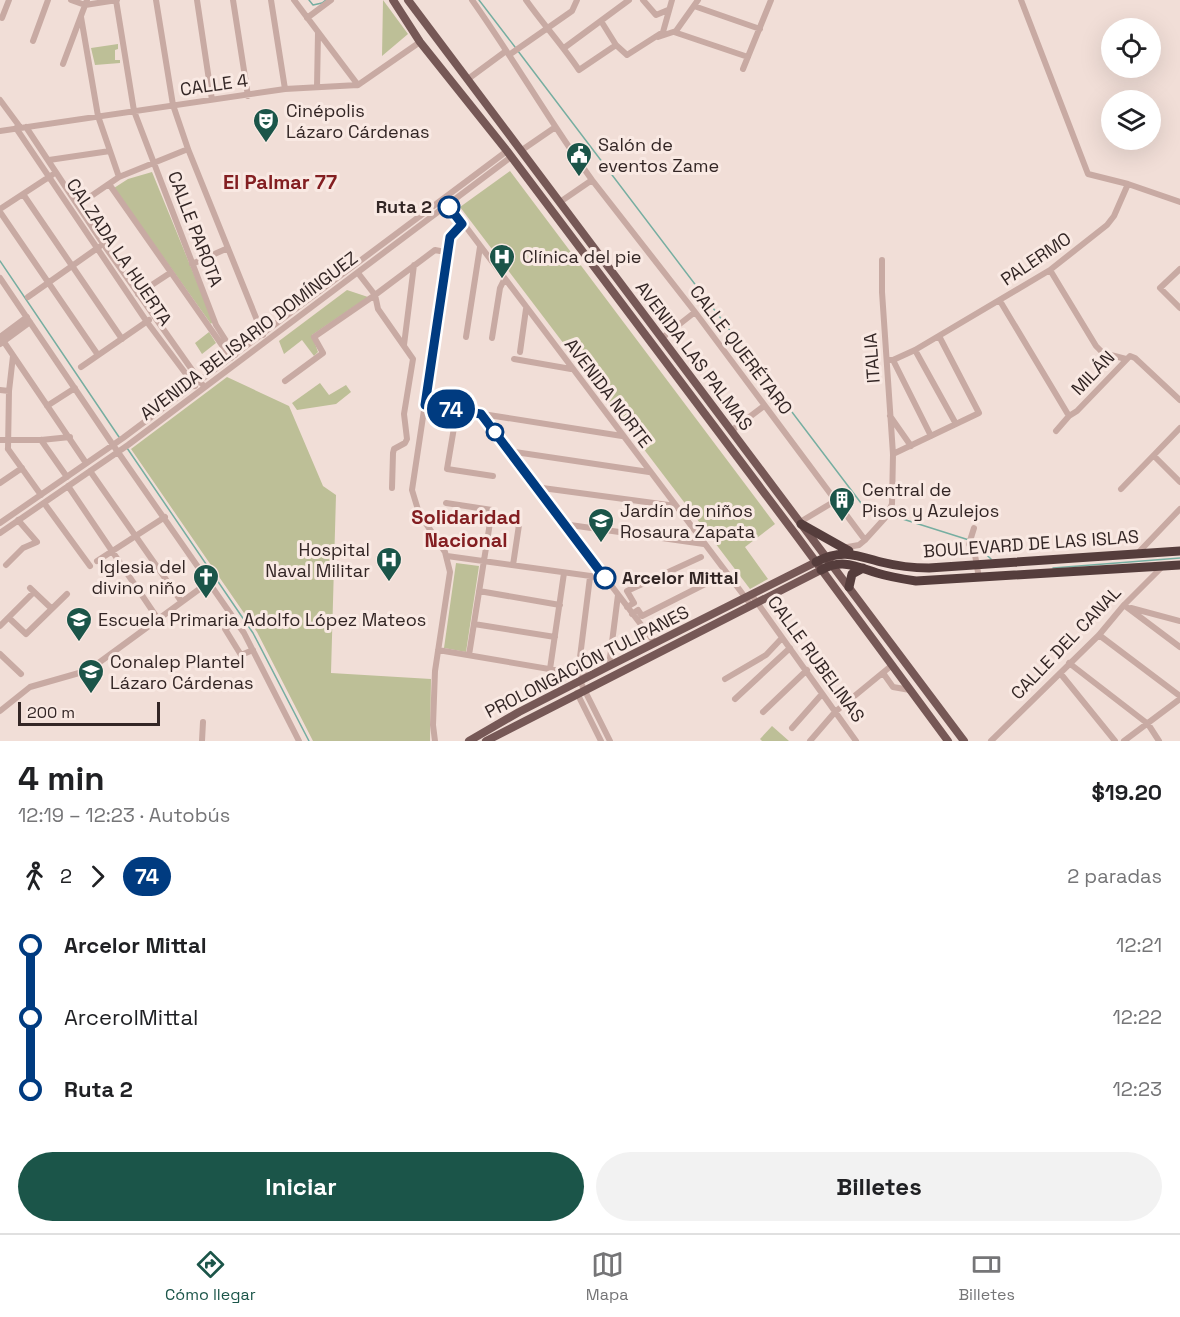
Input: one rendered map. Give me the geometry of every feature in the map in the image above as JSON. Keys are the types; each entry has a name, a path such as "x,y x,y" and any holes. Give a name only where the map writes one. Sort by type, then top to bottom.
{"highway":[{"path":"801,523 841,548 862,556"},
{"name":"BOULEVARD DE LAS ISLAS","path":"828,560 840,553 862,556 908,568 977,566 1180,551"},
{"path":"818,566 828,560"},
{"name":"BOULEVARD DE LAS ISLAS","path":"828,560 916,581 1180,565"},
{"path":"878,573 881,562"},
{"path":"849,587 852,574 863,568"}],"main road":[{"name":"AVENIDA LAS PALMAS","path":"393,0 420,42 509,154 948,741"},
{"name":"AVENIDA LAS PALMAS","path":"408,0 964,741"},
{"name":"PROLONGACIÓN TULIPANES","path":"469,741 579,677 590,676 748,596 818,566"},
{"name":"PROLONGACIÓN TULIPANES","path":"486,741 753,604 818,566"},
{"path":"700,620 705,628"}],"street":[{"path":"2,18 9,0"},
{"path":"33,41 48,0"},
{"path":"71,0 86,2 117,0"},
{"name":"CALLE PAROTA","path":"117,0 134,111 213,326"},
{"path":"156,0 173,105 188,149 266,342"},
{"path":"197,0 212,100"},
{"path":"233,0 248,96"},
{"path":"271,0 285,89"},
{"path":"294,0 358,85 420,42"},
{"path":"307,18 332,0"},
{"name":"CALLE QUERÉTARO","path":"472,0 510,52 554,128 695,312 835,501 862,542"},
{"path":"526,0 579,70 616,45"},
{"path":"468,79 547,30 572,11 577,0"},
{"path":"564,48 629,0"},
{"path":"643,0 656,15 668,10"},
{"path":"601,21 616,45 627,55 663,32 672,0"},
{"path":"1021,0 1088,174 1128,184 1180,202"},
{"path":"743,69 760,28 768,1"},
{"path":"63,64 86,2"},
{"path":"652,39 674,32 696,3 760,28"},
{"path":"81,17 98,116 119,177"},
{"path":"316,87 318,32"},
{"path":"674,32 748,57"},
{"name":"CALLE 4","path":"0,130 285,89 358,85"},
{"name":"CALZADA LA HUERTA","path":"0,100 21,127 50,177 100,247 147,322 199,386"},
{"path":"21,127 49,160 78,205 100,247 138,294 199,386"},
{"path":"522,150 554,128"},
{"path":"78,205 119,177 188,149"},
{"path":"49,160 110,151"},
{"name":"AVENIDA BELISARIO DOMÍNGUEZ","path":"0,533 123,448 233,356 446,197 509,154"},
{"name":"AVENIDA BELISARIO DOMÍNGUEZ","path":"0,523 130,432 266,342 448,205 488,169"},
{"path":"56,172 0,211 98,356"},
{"path":"560,202 592,180"},
{"path":"109,184 170,273 213,326 233,356"},
{"name":"PALERMO","path":"890,360 915,350 1050,270 1107,225 1114,216 1128,184"},
{"path":"24,194 122,339"},
{"name":"AVENIDA NORTE","path":"446,197 448,205 571,369 704,544 753,604"},
{"path":"435,741 433,688 450,579 447,556 441,543 419,513 413,498 413,485 450,237 462,224"},
{"path":"28,297 100,247"},
{"path":"192,264 228,248"},
{"path":"466,337 480,248"},
{"path":"285,381 323,354 314,337 435,250 440,251"},
{"name":"ITALIA","path":"862,542 885,518 892,504 890,360 882,260"},
{"path":"404,345 414,265"},
{"path":"1180,269 1160,288 1180,308"},
{"path":"1050,270 1096,346 1103,353 1126,359"},
{"path":"138,294 170,273"},
{"path":"358,273 375,295 378,309 413,359 404,414 407,440 394,449 392,488"},
{"path":"0,278 75,388 123,448 165,517 236,621 299,741"},
{"path":"492,338 500,288 504,279"},
{"path":"1000,301 1069,416"},
{"path":"520,352 526,309"},
{"path":"662,338 695,312"},
{"path":"81,367 154,317"},
{"path":"29,320 1,341 86,463"},
{"path":"893,454 979,413 939,336"},
{"path":"915,350 956,424"},
{"path":"13,356 9,391 8,449 41,495"},
{"name":"MILÁN","path":"1056,431 1130,356 1135,357 1180,400"},
{"path":"514,359 571,369"},
{"path":"890,360 931,436"},
{"path":"47,406 75,388"},
{"path":"0,390 9,391"},
{"path":"425,405 623,436"},
{"path":"731,431 764,406"},
{"path":"457,410 447,469 493,476"},
{"path":"481,414 627,607 635,609 642,616 719,577"},
{"path":"0,415 9,415"},
{"path":"890,416 911,446"},
{"path":"1121,489 1180,428"},
{"path":"130,432 135,439"},
{"path":"0,440 70,437"},
{"path":"41,440 67,477"},
{"path":"0,452 8,449"},
{"path":"508,451 649,472"},
{"path":"1154,456 1180,482"},
{"path":"0,483 22,468"},
{"path":"90,471 181,601"},
{"path":"68,486 158,618"},
{"path":"536,487 676,506"},
{"path":"801,523 835,501"},
{"path":"44,502 90,566"},
{"path":"446,502 492,510 469,655"},
{"path":"1137,554 1180,509"},
{"path":"97,561 165,517"},
{"path":"490,518 519,525 513,565"},
{"path":"6,565 23,549 37,542 18,520"},
{"path":"563,524 704,544"},
{"path":"974,528 970,540 979,578"},
{"path":"841,548 862,542 862,556"},
{"path":"1180,551 1180,557"},
{"path":"447,556 605,578"},
{"path":"655,643 627,591 701,557"},
{"name":"CALLE DEL CANAL","path":"991,741 1099,635 1163,566"},
{"path":"550,669 564,573"},
{"path":"590,577 579,677 581,692 602,741"},
{"path":"0,711 30,687 93,667 209,582"},
{"path":"0,626 32,590 51,608"},
{"path":"479,591 560,605"},
{"path":"9,618 26,634 67,594"},
{"path":"609,666 618,595"},
{"name":"CALLE RUBELINAS","path":"753,604 807,670 854,740"},
{"path":"1126,606 1180,621"},
{"path":"1126,606 1180,647"},
{"path":"236,621 225,629 241,655 253,650"},
{"path":"474,624 555,637"},
{"path":"1099,635 1180,698 1124,741"},
{"path":"724,679 766,655 782,638"},
{"path":"735,699 790,648"},
{"path":"438,650 550,669 579,677"},
{"path":"0,654 21,674"},
{"path":"1069,663 1148,724 1159,741"},
{"path":"810,741 835,712 891,666"},
{"path":"763,712 807,670"},
{"path":"883,673 893,687 910,690"},
{"path":"1060,673 1115,741"},
{"path":"581,692 610,741"},
{"path":"792,728 822,694"},
{"path":"202,722 202,741"}],"green space":[{"path":"383,0 408,34 382,56"},
{"path":"118,44 118,49 115,50 115,60 120,60 120,63 95,65 91,48"},
{"path":"510,171 775,524 745,547 768,579 750,589 460,207"},
{"path":"152,172 213,321 211,324 114,188 128,179"},
{"path":"347,290 368,297 312,335 318,352 314,356 302,340 284,354 279,341"},
{"path":"209,332 216,343 202,354 195,343"},
{"path":"227,377 289,406 323,486 336,495 331,673 431,679 430,741 313,741 257,632 131,449"},
{"path":"320,383 329,395 346,385 351,392 336,404 297,410 292,403"},
{"path":"456,563 479,566 466,652 444,648"},
{"path":"772,726 789,741 762,741 760,739"}],"waterway":[{"path":"309,0 313,5 326,0"},
{"path":"479,0 515,47"},
{"path":"518,51 864,507 886,514"},
{"path":"0,261 119,437"},
{"path":"127,448 253,633 309,741"},
{"path":"890,515 969,540"},
{"path":"973,542 991,559"},
{"path":"1053,568 1180,558"}],"bus line":[{"name":"74","path":"449,207 462,224 450,237 425,405 481,414 605,578"}],"place":[{"name":"Cinépolis Lázaro Cárdenas","path":"266,144"},
{"name":"Salón de eventos Zame","path":"579,178"},
{"name":"Ruta 2","path":"449,207"},
{"name":"Clínica del pie","path":"502,280"},
{"name":"Central de Pisos y Azulejos","path":"842,523"},
{"name":"Jardín de niños Rosaura Zapata","path":"601,544"},
{"name":"Arcelor Mittal","path":"605,578"},
{"name":"Hospital Naval Militar","path":"389,583"},
{"name":"Iglesia del divino niño","path":"206,600"},
{"name":"Escuela Primaria Adolfo López Mateos","path":"79,643"},
{"name":"Conalep Plantel Lázaro Cárdenas","path":"91,695"}],"district":[{"name":"El Palmar 77","path":"280,182"},
{"name":"Solidaridad Nacional","path":"466,528"}]}
